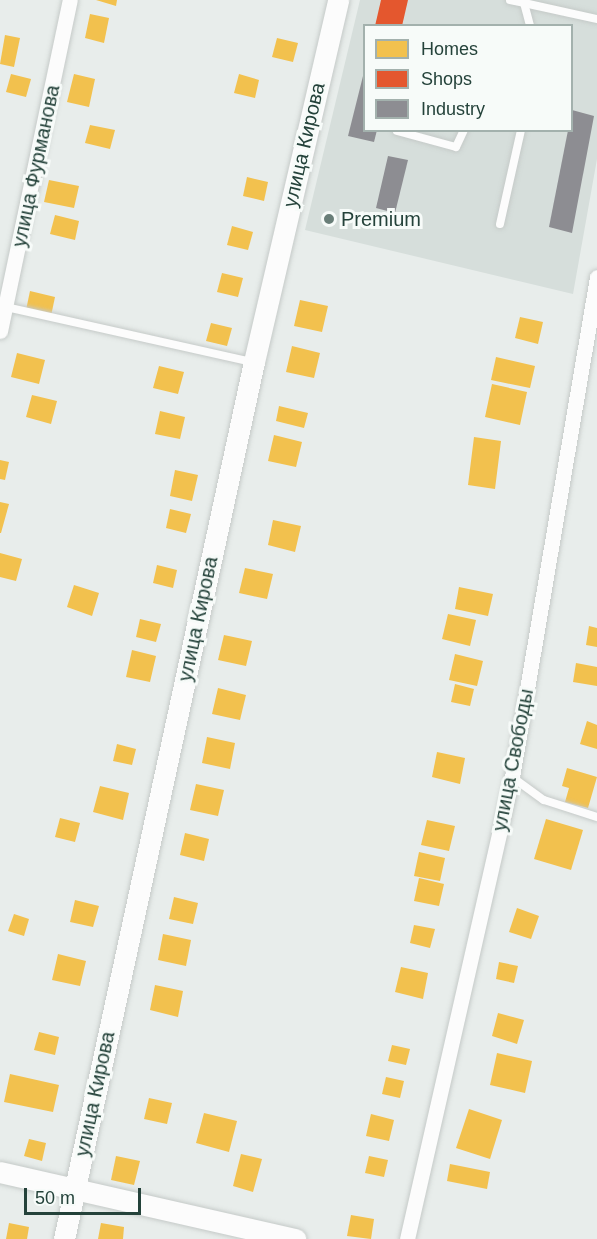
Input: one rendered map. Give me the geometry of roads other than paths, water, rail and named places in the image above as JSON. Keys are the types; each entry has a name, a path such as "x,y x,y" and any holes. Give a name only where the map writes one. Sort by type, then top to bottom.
{"street":[{"name":"улица Фурманова","path":"0,331 70,0"},
{"name":"улица Кирова","path":"64,1239 254,362 338,0"},
{"name":"улица Свободы","path":"407,1239 512,777 597,277"},
{"path":"0,1172 73,1191 295,1239"}],"lane":[{"path":"510,0 597,20"},
{"path":"524,3 529,24"},
{"path":"401,132 456,147 463,132"},
{"path":"500,224 521,132"},
{"path":"6,307 254,362"},
{"path":"512,777 544,800 597,817"}],"place":[{"name":"Premium","path":"329,219"}]}
